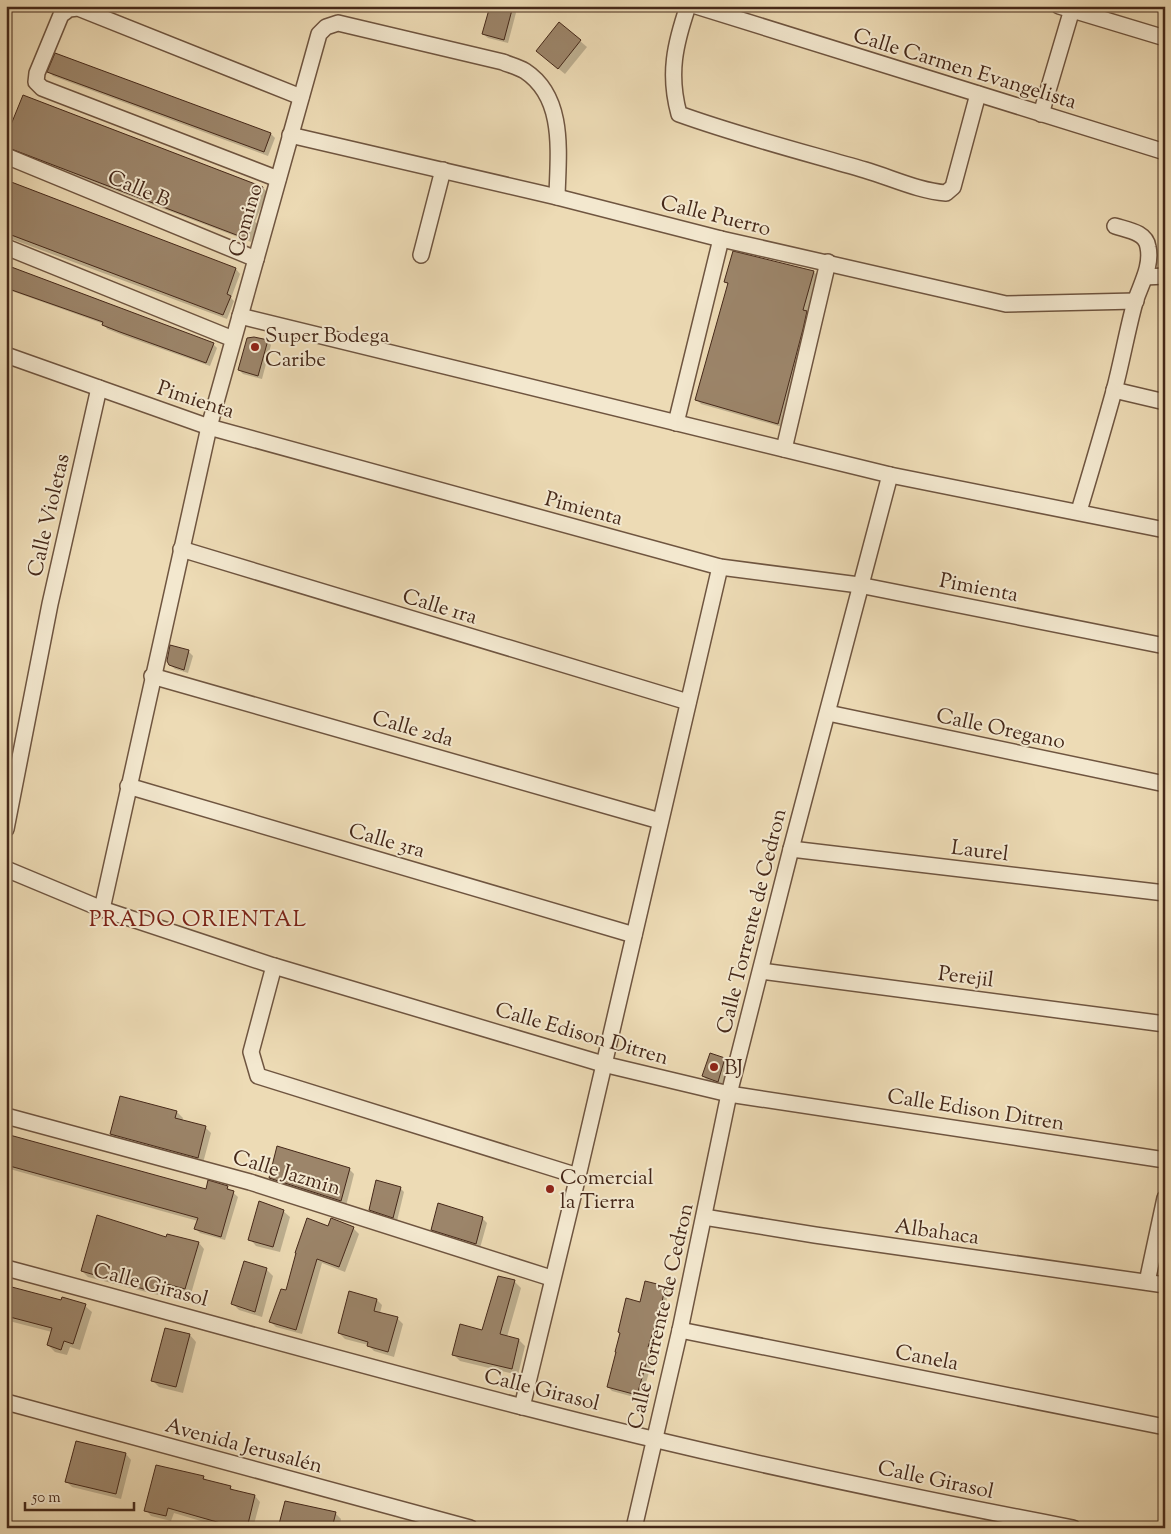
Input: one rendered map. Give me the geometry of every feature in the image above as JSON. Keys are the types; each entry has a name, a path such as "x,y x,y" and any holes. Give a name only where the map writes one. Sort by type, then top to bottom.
{"street":[{"path":"688,6 675,52 673,91 679,114 713,126 897,180 930,192 946,193 953,187 978,94"},
{"name":"Calle Carmen Evangelista","path":"696,6 1165,152"},
{"path":"1041,114 1068,7 1165,38"},
{"path":"278,179 42,88 36,82 37,73 61,15 69,9 78,8 301,97"},
{"name":"Comino","path":"102,909 152,676 209,427 318,34 326,27 338,23 503,62 524,70 537,81 551,101 558,148 557,197"},
{"name":"Calle Puerro","path":"290,134 557,197 721,239 1006,304 1136,301"},
{"name":"Calle B","path":"6,156 256,259"},
{"path":"421,255 442,170"},
{"path":"1079,511 1114,390 1149,256 1145,239 1137,233 1115,226"},
{"path":"676,423 721,239"},
{"path":"6,246 233,339"},
{"path":"784,449 828,262"},
{"path":"1145,277 1165,276"},
{"path":"240,316 890,475 1079,511 1165,530"},
{"name":"Pimienta","path":"6,356 209,427 720,567 859,585 1165,646"},
{"name":"Calle Violetas","path":"6,829 50,604 99,388"},
{"path":"1114,390 1165,402"},
{"name":"Calle Torrente de Cedron","path":"634,1528 680,1330 729,1094 791,849 828,713 859,585 890,475"},
{"name":"Calle 1ra","path":"181,549 688,702"},
{"path":"522,1407 551,1278 578,1176 720,567"},
{"name":"Calle 2da","path":"152,676 660,822"},
{"name":"Calle Oregano","path":"828,713 1165,784"},
{"name":"Calle 3ra","path":"128,786 634,936"},
{"name":"Laurel","path":"791,849 1165,893"},
{"name":"Calle Edison Ditren","path":"6,869 102,909 274,966 603,1064 729,1094 1165,1160"},
{"path":"274,966 251,1052 258,1076 578,1176"},
{"name":"Perejil","path":"761,971 1165,1024"},
{"name":"Calle Jazmin","path":"6,1116 250,1182 551,1278"},
{"path":"1147,1282 1165,1198"},
{"name":"Albahaca","path":"704,1217 815,1235 1165,1284"},
{"name":"Calle Girasol","path":"6,1268 522,1407 654,1439 928,1500 1073,1528"},
{"name":"Canela","path":"680,1330 1165,1427"},
{"name":"Avenida Jerusalén","path":"6,1402 470,1528"}],"building":[{"path":"490,6 513,6 504,40 482,34"},
{"path":"559,22 581,40 558,69 536,51"},
{"path":"55,53 271,133 264,152 47,72"},
{"path":"23,95 263,187 251,218 254,219 247,239 6,147 6,126 10,127"},
{"path":"6,180 236,268 227,294 231,296 223,315 6,233"},
{"path":"733,251 814,271 803,310 807,311 803,329 778,424 695,400 728,283 724,282"},
{"path":"6,265 214,343 206,363 102,325 103,322 6,288"},
{"path":"254,337 268,340 258,376 238,370 247,338"},
{"path":"170,645 189,650 184,670 169,665 167,661"},
{"name":"BJ","path":"710,1053 725,1058 718,1082 702,1076"},
{"path":"120,1096 177,1111 175,1118 206,1126 198,1158 110,1134"},
{"path":"6,1134 206,1189 208,1180 228,1186 227,1189 234,1191 221,1237 194,1229 198,1218 6,1165"},
{"path":"277,1146 350,1168 341,1201 269,1178"},
{"path":"376,1180 401,1187 393,1218 369,1210"},
{"path":"259,1201 284,1210 273,1247 248,1240"},
{"path":"438,1203 483,1217 476,1244 431,1230"},
{"path":"97,1215 166,1237 167,1234 199,1242 185,1289 167,1284 164,1293 81,1271"},
{"path":"307,1218 328,1226 331,1218 354,1227 339,1267 317,1259 296,1330 269,1322 281,1289 286,1290 295,1253"},
{"path":"244,1261 267,1268 255,1312 231,1304"},
{"path":"498,1276 515,1280 500,1334 519,1339 512,1369 452,1355 460,1324 482,1330"},
{"path":"645,1281 665,1286 661,1308 648,1347 651,1347 637,1395 607,1387 626,1298 640,1302"},
{"path":"8,1286 61,1300 62,1297 86,1304 73,1344 64,1341 61,1350 47,1345 52,1328 6,1316"},
{"path":"349,1291 377,1299 374,1311 398,1317 388,1352 367,1346 368,1342 338,1333"},
{"path":"165,1328 190,1334 176,1387 151,1381"},
{"path":"76,1441 126,1453 116,1494 65,1482"},
{"path":"156,1465 204,1476 203,1479 231,1486 230,1489 255,1495 247,1528 223,1528 224,1524 168,1508 166,1516 144,1511"},
{"path":"285,1501 336,1512 332,1528 278,1528"}],"place":[{"name":"Super Bodega Caribe","path":"255,347"},
{"name":"BJ","path":"714,1067"},
{"name":"Comercial la Tierra","path":"550,1189"}],"district":[{"name":"PRADO ORIENTAL","path":"198,918"}]}
